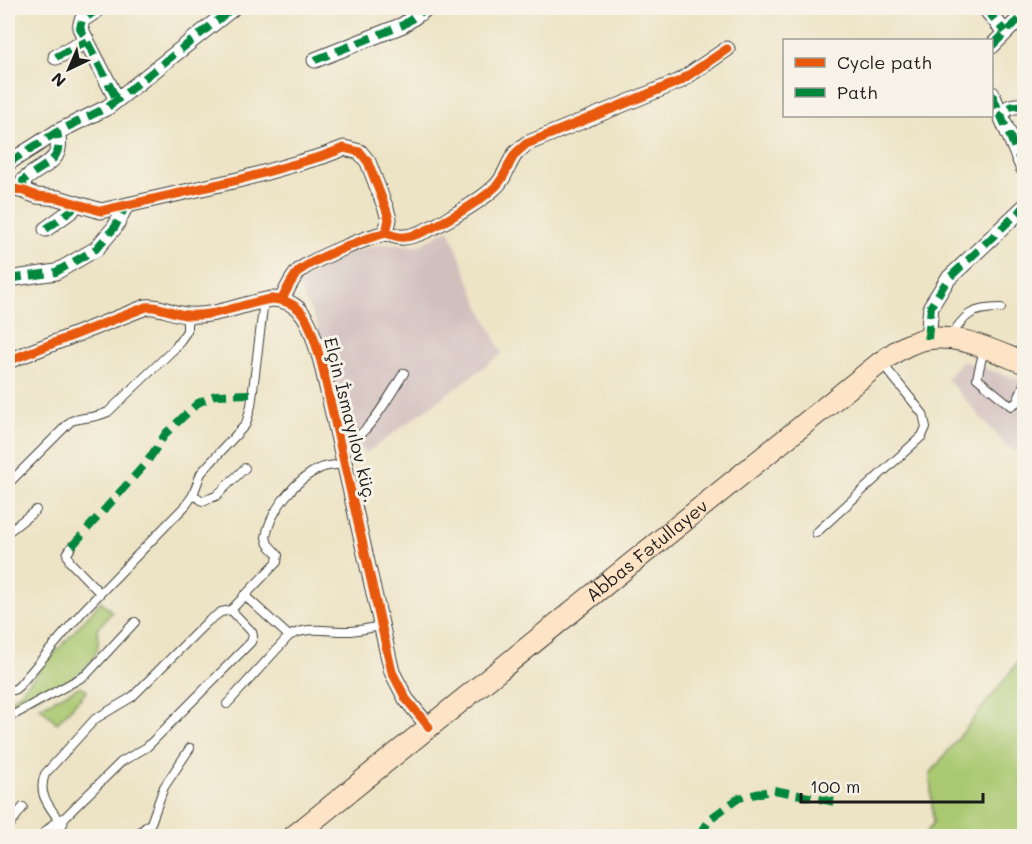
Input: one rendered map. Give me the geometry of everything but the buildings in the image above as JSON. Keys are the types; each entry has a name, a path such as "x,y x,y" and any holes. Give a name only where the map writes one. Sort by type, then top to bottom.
{"main road":[{"path":"939,339 984,348 1024,363"},
{"name":"Abbas Fətullayev","path":"294,837 881,362 914,342 939,339"}],"street":[{"path":"100,8 82,20 80,28 117,100"},
{"path":"8,163 57,132 108,107 233,8"},
{"path":"315,60 403,25 427,8"},
{"path":"985,8 1005,32"},
{"path":"993,45 1024,14"},
{"path":"56,57 87,41"},
{"path":"8,361 146,307 153,306 187,316 204,315 264,300 282,299 292,279 305,267 371,237 386,233 406,238 440,224 493,189 506,174 515,153 526,144 681,81 727,49"},
{"path":"993,96 1024,169"},
{"path":"1001,116 1005,109 1012,105 1024,106"},
{"path":"24,190 22,181 34,170 47,164 58,153 60,145 57,132"},
{"path":"8,188 24,190 37,196 58,198 101,211 242,179 344,148 360,152 368,162 387,209 386,233"},
{"path":"46,229 72,210 75,203"},
{"path":"8,279 56,272 96,249 115,227 125,207"},
{"path":"939,339 931,306 948,279 1024,207"},
{"name":"Elçin İsmayılov küç.","path":"282,299 296,305 303,313 321,361 392,672 406,699 429,727"},
{"path":"46,837 60,822"}],"lane":[{"path":"8,689 14,690 19,686 100,593 186,505 193,495 201,472 246,424 251,406 264,300"},
{"path":"939,339 967,314 979,308 1001,308"},
{"path":"8,484 71,421 98,417 125,396 185,336 187,316"},
{"path":"984,348 977,374 979,381 1011,406 1017,402 1024,384"},
{"path":"816,534 922,436 926,427 923,414 881,362"},
{"path":"231,610 252,632 251,642 147,747 122,762 60,822 43,795 41,785 45,774 95,719 132,697 207,622 221,612 231,610 279,559 268,544 266,537 280,503 293,488 317,470 343,456 370,427 405,373"},
{"path":"193,495 203,501 211,499 245,468"},
{"path":"8,532 36,510"},
{"path":"72,546 67,554 70,562 100,593"},
{"path":"244,595 289,636"},
{"path":"8,718 86,675 135,622"},
{"path":"227,704 289,636 302,630 354,631 380,626"},
{"path":"135,837 151,823 164,787 190,748"},
{"path":"8,827 23,807"}],"shaded area":[{"path":"449,229 474,293 502,354 366,453 342,425 317,324 297,283 347,253 383,244 418,246"},
{"path":"962,361 1024,381 1024,442 1020,453 1007,447 947,379"}],"green space":[{"path":"101,601 112,612 97,629 98,645 93,658 84,670 55,688 11,708 8,698 11,699 18,695"},
{"path":"1019,661 1024,665 1024,836 923,836 933,824 930,774"},
{"path":"81,686 87,691 57,723 40,707"}],"marked path":[{"path":"100,8 82,20 80,28 117,100"},
{"path":"8,163 57,132 108,107 233,8"},
{"path":"315,60 403,25 427,8"},
{"path":"985,8 1005,32"},
{"path":"993,45 1024,14"},
{"path":"56,57 87,41"},
{"path":"993,96 1001,116"},
{"path":"1024,106 1011,107 1001,116 1024,169"},
{"path":"24,191 23,181 55,157 59,143 57,132"},
{"path":"46,229 72,210 75,203"},
{"path":"8,279 56,272 96,249 115,227 125,207"},
{"path":"928,339 931,306 948,279 1024,207"},
{"path":"72,546 147,462 166,433 198,403 215,395 253,394"},
{"path":"699,836 711,818 739,798 774,790 835,802"}],"cycle path":[{"path":"386,233 404,237 437,225 464,210 494,188 516,153 526,144 680,81 727,49"},
{"path":"8,188 37,196 58,198 101,211 242,179 344,148 360,152 368,162 386,209 389,219 386,233 341,249 306,266 294,277 282,299"},
{"path":"8,361 146,307 157,307 183,315 199,315 272,299 294,305 307,320 321,361 392,672 406,699 429,727"}]}
